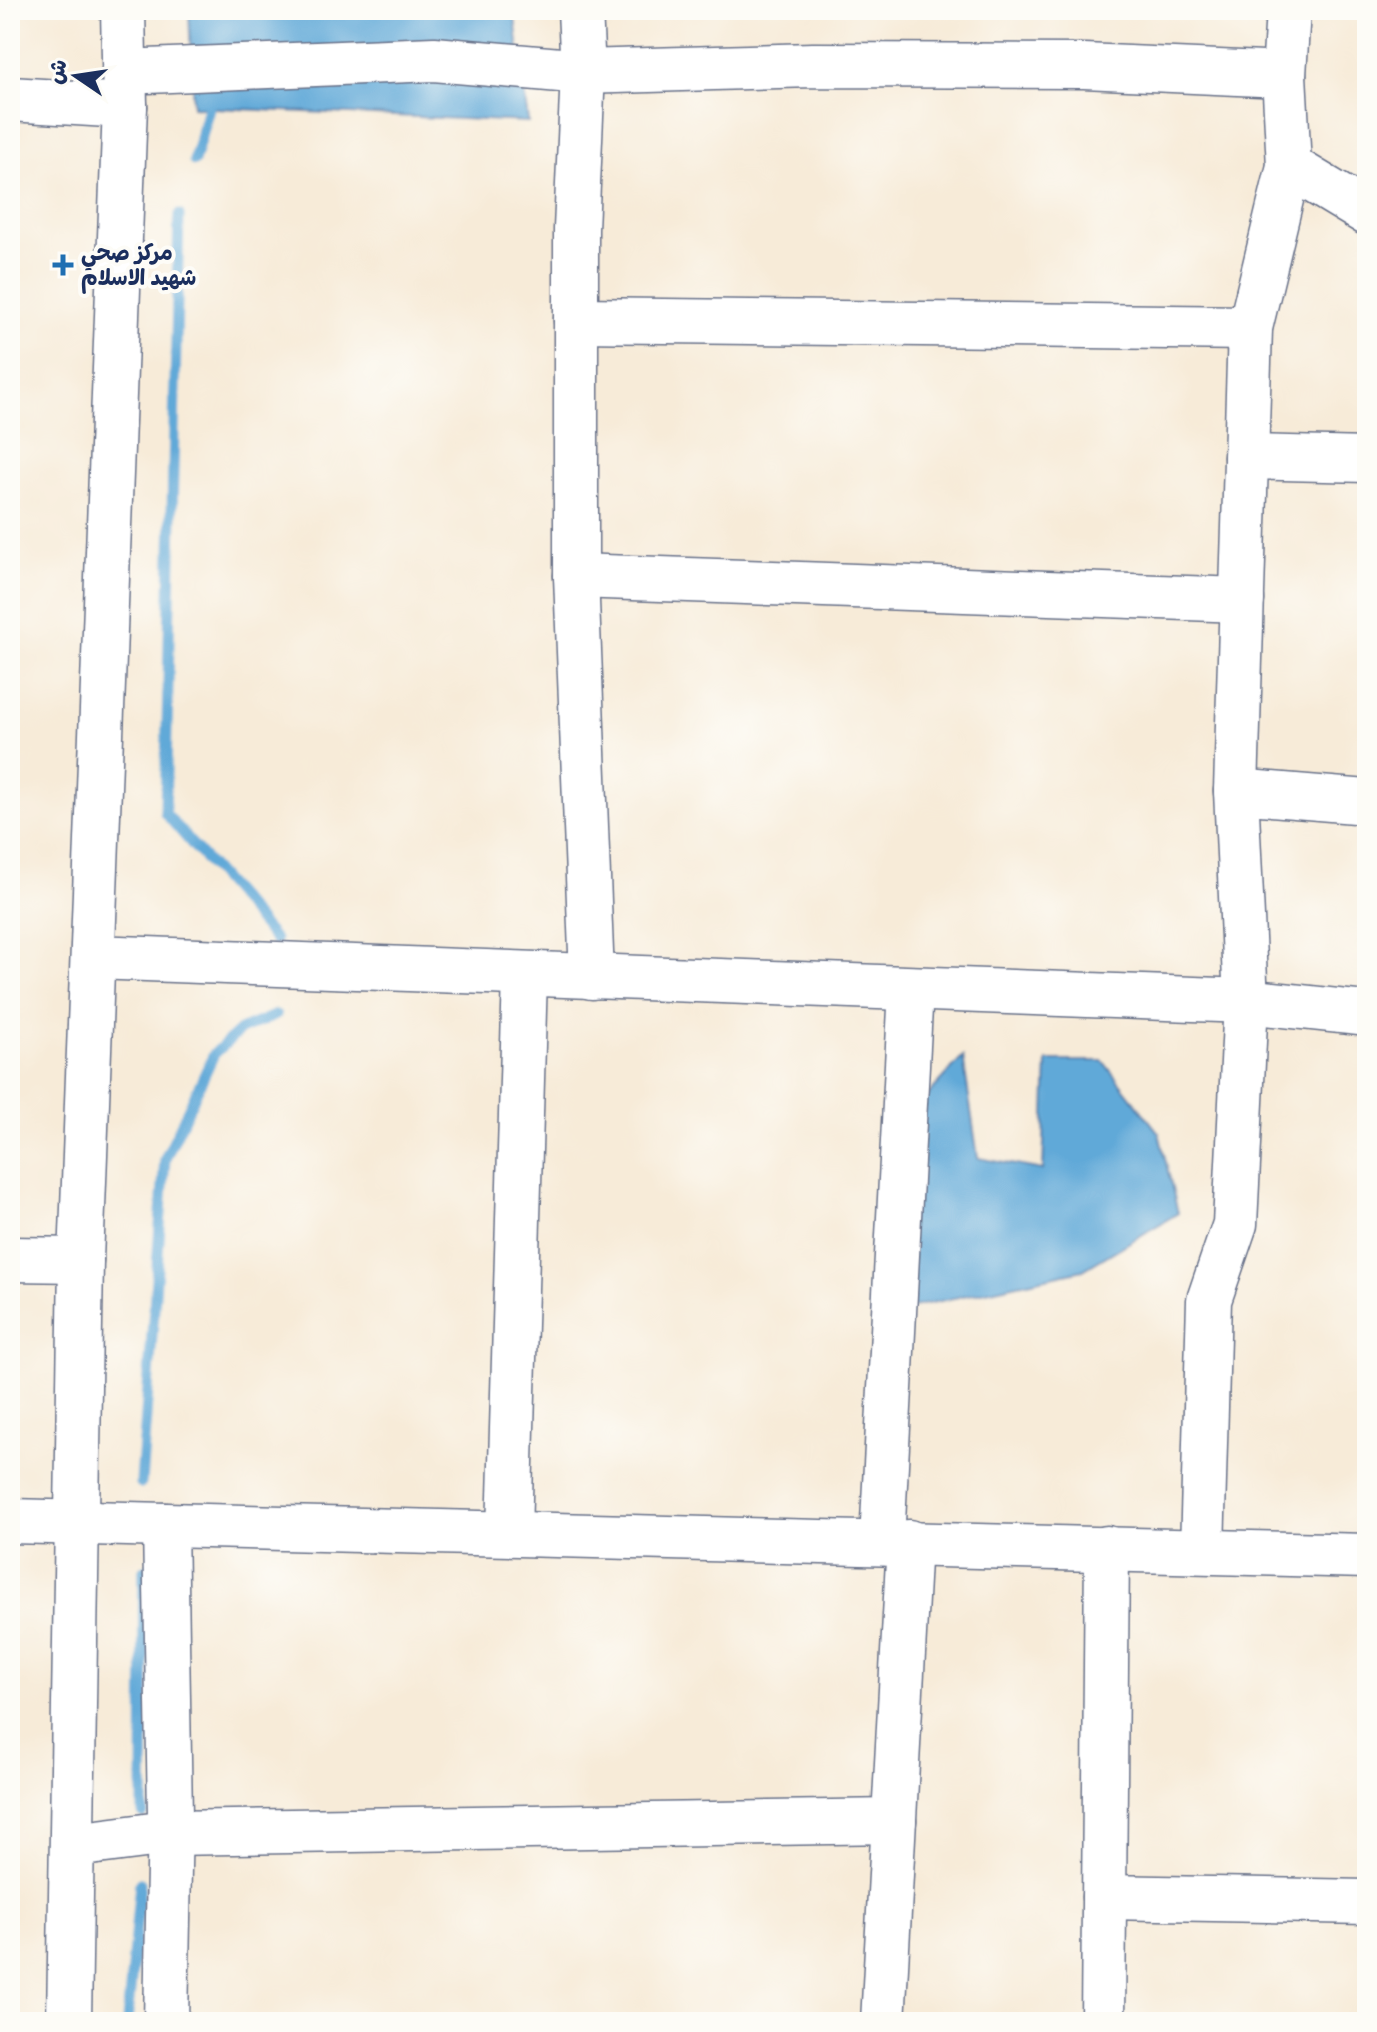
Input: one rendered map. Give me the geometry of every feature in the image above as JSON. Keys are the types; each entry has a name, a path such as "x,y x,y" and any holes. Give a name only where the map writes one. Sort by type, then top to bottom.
{"street":[{"path":"69,2022 81,1260 125,89 123,10"},
{"path":"580,10 583,72 576,320 576,576 592,977"},
{"path":"1202,1551 1209,1300 1235,1224 1246,1001 1236,791 1250,328 1289,166 1284,75 1288,10"},
{"path":"10,99 434,59 583,72 813,65 1084,66 1284,75"},
{"path":"1289,166 1367,213"},
{"path":"576,320 1250,328"},
{"path":"1246,457 1367,460"},
{"path":"576,576 1242,600"},
{"path":"1236,791 1367,802"},
{"path":"94,957 1246,1001 1367,1014"},
{"path":"509,1533 525,975"},
{"path":"883,2022 894,1821 895,1542 911,989"},
{"path":"10,1259 81,1260"},
{"path":"10,1521 1367,1556"},
{"path":"165,1525 166,2022"},
{"path":"1103,2022 1107,1548"},
{"path":"74,1845 168,1833 894,1821"},
{"path":"1104,1897 1367,1902"}],"water":[{"path":"189,10 514,10 528,122 193,107"},
{"path":"963,1057 978,1158 1043,1170 1047,1061 1103,1061 1159,1133 1178,1213 1083,1270 908,1308 901,1124"}],"waterway":[{"path":"194,161 209,108"},
{"path":"179,215 165,813 275,940"},
{"path":"141,1483 165,1159 214,1054 240,1030 276,1015"},
{"path":"143,1813 144,1570"},
{"path":"127,2022 140,1883"}],"place":[{"name":"مركز صحي شهيد الاسلام","path":"63,265"}]}
